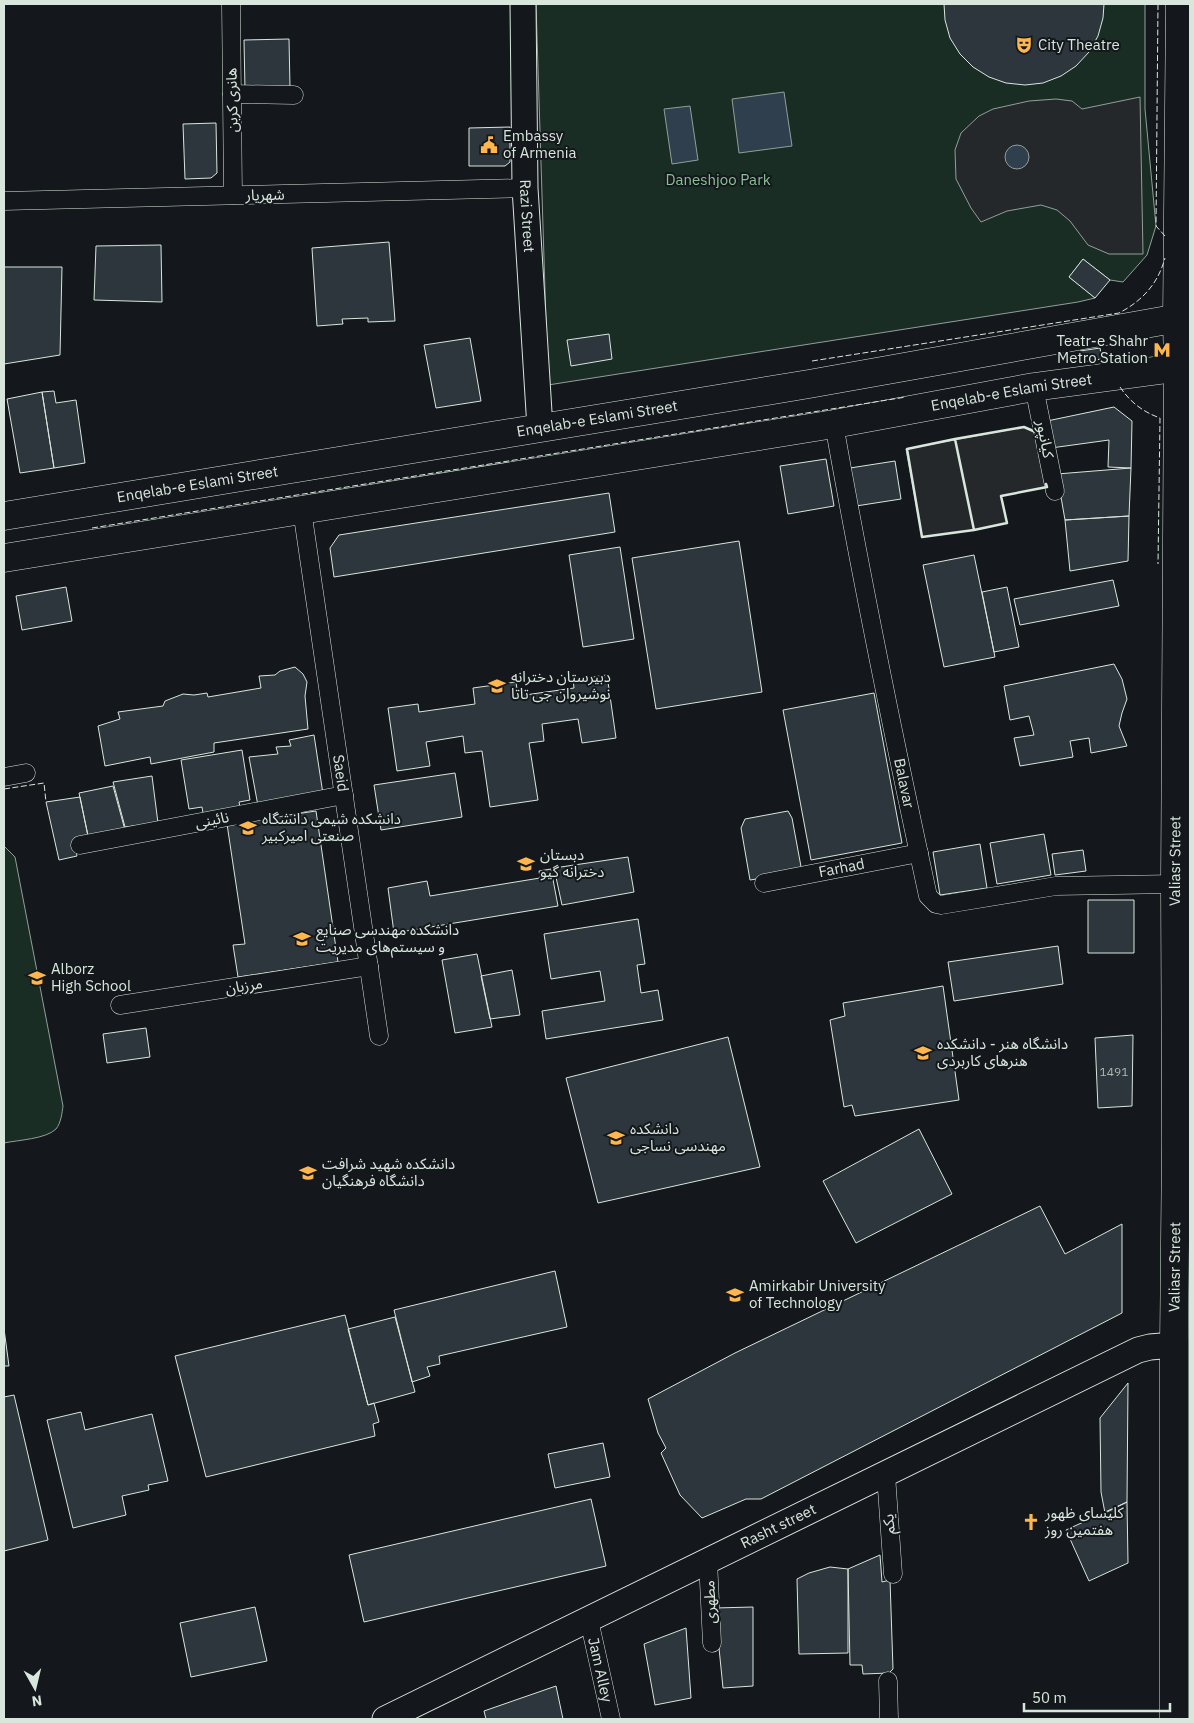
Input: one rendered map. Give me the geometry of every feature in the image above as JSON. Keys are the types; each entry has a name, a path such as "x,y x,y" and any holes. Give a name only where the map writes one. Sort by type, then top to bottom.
{"main road":[{"name":"Valiasr Street","path":"1174,1719 1174,1345 1183,1165 1175,884 1184,367 1180,4"},
{"name":"Enqelab-e Eslami Street","path":"4,516 819,383 1184,318"},
{"name":"Enqelab-e Eslami Street","path":"4,558 834,424 1034,387 1184,367"}],"street":[{"name":"هانری کربن","path":"231,4 233,195"},
{"name":"Razi Street","path":"523,4 525,188 540,428"},
{"path":"232,94 294,95"},
{"name":"شهریار","path":"4,201 525,188"},
{"name":"کیانپور","path":"1034,387 1055,491"},
{"name":"Balavar","path":"834,424 863,581 928,896 936,904 941,905 1056,886 1175,884"},
{"name":"Saeid","path":"302,510 379,1036"},
{"path":"4,777 26,773"},
{"name":"نائینی","path":"80,845 344,795"},
{"name":"Farhad","path":"764,883 919,854"},
{"name":"مرزبان","path":"120,1005 369,966"},
{"name":"Rasht street","path":"385,1719 1138,1350 1174,1345"},
{"name":"یکم","path":"886,1474 893,1574"},
{"name":"مطهری","path":"708,1561 712,1643"},
{"name":"Jam Alley","path":"589,1620 611,1719"},
{"path":"888,1681 889,1719"}],"green space":[{"name":"Daneshjoo Park","path":"536,4 1145,4 1145,109 1156,226 1147,255 1123,282 1110,280 1083,259 1069,277 1095,298 1078,302 548,385"},
{"path":"4,846 15,857 63,1106 61,1118 56,1129 39,1137 4,1143"}],"shaded area":[{"path":"1140,97 1143,254 1109,254 1088,245 1070,221 1057,210 1041,205 1007,211 981,222 971,208 956,179 955,150 961,133 979,116 993,109 1029,101 1056,99 1072,101 1082,109"},
{"path":"1024,427 1039,433 1047,487 1001,496 1007,523 974,530 922,537 906,449"}],"water":[{"path":"784,92 792,146 739,153 732,99"},
{"path":"690,106 698,160 672,164 664,109"},
{"path":"1017,145 1025,149 1029,157 1025,165 1017,169 1009,165 1005,157 1009,149"}],"building":[{"name":"City Theatre","path":"944,4 1104,4 1103,18 1098,36 1089,52 1076,66 1061,76 1043,83 1025,85 1006,83 989,77 973,67 960,54 950,38 945,20"},
{"path":"289,39 290,88 245,90 244,40"},
{"path":"216,123 217,173 211,178 185,179 183,124"},
{"name":"Embassy of Armenia","path":"510,127 510,162 505,166 469,166 469,128"},
{"path":"389,242 395,321 368,322 368,318 342,319 343,324 317,326 312,248"},
{"path":"161,245 162,302 94,300 96,246"},
{"path":"1083,259 1110,280 1095,298 1069,277"},
{"path":"4,267 62,267 60,355 4,364"},
{"path":"609,334 612,359 571,366 567,340"},
{"path":"470,338 481,401 436,408 424,345"},
{"path":"1100,348 1102,359 1082,362 1080,351"},
{"path":"54,391 56,403 76,400 85,463 54,468 42,392"},
{"path":"42,392 54,468 20,473 7,399"},
{"path":"1114,407 1132,421 1131,468 1108,467 1109,440 1051,448 1047,421"},
{"path":"826,459 834,506 788,514 780,466"},
{"path":"895,461 901,499 856,506 850,468"},
{"path":"1131,468 1129,516 1065,520 1057,474"},
{"path":"609,493 615,532 334,577 330,548 339,535"},
{"path":"1129,516 1128,561 1070,571 1065,520"},
{"path":"739,541 762,692 656,709 632,558"},
{"path":"620,547 634,639 583,647 569,555"},
{"path":"974,555 995,657 944,667 923,565"},
{"path":"1113,580 1119,606 1020,625 1014,599"},
{"path":"66,587 72,621 22,630 16,596"},
{"path":"1007,587 1019,647 994,652 982,592"},
{"path":"1114,664 1122,679 1127,699 1119,726 1127,746 1091,753 1089,738 1070,741 1073,757 1020,766 1014,738 1034,735 1029,716 1010,720 1004,686"},
{"path":"295,667 303,674 307,682 305,696 308,729 214,743 214,752 151,764 150,757 105,766 98,726 120,719 118,712 163,706 165,701 183,694 207,693 208,697 261,688 259,676 275,675 280,671"},
{"path":"607,675 616,738 582,743 578,719 542,724 544,741 529,743 538,800 490,807 482,751 465,753 463,736 426,742 430,766 397,771 388,708 418,704 419,712 475,704 473,688 516,682 518,696 574,688 573,680"},
{"path":"874,693 902,843 811,860 783,710"},
{"path":"314,735 323,794 258,806 249,757 278,754 276,747 291,746 289,740"},
{"path":"242,750 250,800 239,802 240,807 203,813 202,807 189,809 181,760"},
{"path":"455,773 462,817 381,830 374,785"},
{"path":"152,776 158,823 125,827 113,782"},
{"path":"113,786 125,830 88,836 79,793"},
{"path":"80,797 88,836 74,840 77,856 59,860 46,802"},
{"path":"316,811 338,962 238,977 233,945 245,944 227,824"},
{"path":"788,811 792,818 802,872 750,880 741,828 745,819"},
{"path":"1044,834 1051,875 997,884 990,843"},
{"path":"980,844 987,888 940,895 933,852"},
{"path":"1083,850 1086,871 1055,875 1052,854"},
{"path":"628,857 634,892 562,905 554,868"},
{"path":"551,869 558,906 394,933 388,888 427,881 430,896 540,878 539,871"},
{"path":"1088,900 1134,900 1134,953 1088,953"},
{"path":"638,919 645,964 637,965 641,993 658,990 663,1020 546,1039 542,1011 605,1001 600,971 551,979 544,934"},
{"path":"1058,946 1063,984 954,1001 948,962"},
{"path":"477,954 492,1027 455,1033 442,960"},
{"path":"512,970 520,1015 490,1019 481,976"},
{"path":"943,986 959,1100 855,1116 852,1105 844,1107 830,1020 845,1016 843,1003"},
{"path":"146,1028 150,1057 107,1063 103,1034"},
{"path":"1133,1035 1132,1106 1098,1108 1095,1038"},
{"path":"728,1037 760,1167 598,1203 566,1078"},
{"path":"919,1129 952,1194 856,1243 823,1181"},
{"path":"1040,1206 1065,1254 1122,1224 1122,1313 761,1499 746,1499 702,1518 680,1495 661,1453 666,1448 658,1433 648,1399 735,1353"},
{"path":"555,1271 567,1327 439,1356 440,1364 427,1367 430,1376 412,1382 394,1310"},
{"path":"345,1315 368,1405 374,1403 379,1422 373,1424 375,1436 206,1477 175,1356"},
{"path":"395,1317 415,1392 368,1405 348,1329"},
{"path":"4,1329 9,1366 4,1366"},
{"path":"1128,1383 1127,1502 1105,1513 1101,1492 1100,1418"},
{"path":"14,1395 48,1540 4,1551 4,1397"},
{"path":"81,1412 85,1430 152,1414 168,1481 148,1485 149,1490 122,1496 126,1515 73,1528 47,1420"},
{"path":"603,1443 610,1477 555,1488 548,1454"},
{"path":"591,1499 606,1566 364,1622 349,1555"},
{"path":"1127,1502 1128,1563 1089,1581 1066,1530"},
{"path":"880,1555 882,1582 890,1580 893,1669 889,1673 863,1674 862,1665 850,1665 848,1569"},
{"path":"830,1567 848,1569 848,1653 799,1654 797,1579 809,1573"},
{"path":"255,1607 267,1661 191,1677 180,1623"},
{"path":"753,1607 753,1686 723,1688 715,1608"},
{"path":"686,1628 691,1698 655,1705 644,1644"},
{"path":"556,1686 563,1719 486,1719 484,1711"}],"fence":[{"path":"1158,4 1156,226 1165,236"},
{"path":"812,361 1119,313 1135,303 1148,291 1158,276 1165,258"},
{"path":"1120,387 1137,406 1160,418 1158,564"},
{"path":"92,528 906,397"},
{"path":"4,789 44,783 46,802"}],"wall":[{"path":"974,530 955,439 1024,427 1038,433"},
{"path":"955,439 907,449 922,537 974,530 1007,523 1001,496 1047,487 1046,484"}],"place":[{"name":"City Theatre","path":"1024,45"},
{"name":"Embassy of Armenia","path":"489,145"},
{"name":"Teatr-e Shahr Metro Station","path":"1162,350"},
{"name":"دبیرستان دخترانه نوشیروان جی تاتا","path":"497,686"},
{"name":"دانشکده شیمی دانشگاه صنعتی امیرکبیر","path":"248,828"},
{"name":"دبستان دخترانه گیو","path":"526,864"},
{"name":"دانشکده مهندسی صنایع و سیستم‌های مدیریت","path":"302,939"},
{"name":"Alborz High School","path":"37,978"},
{"name":"دانشگاه هنر - دانشکده هنرهای کاربردی","path":"923,1053"},
{"name":"دانشکده مهندسی نساجی","path":"616,1138"},
{"name":"دانشکده شهید شرافت دانشگاه فرهنگیان","path":"308,1173"},
{"name":"Amirkabir University of Technology","path":"735,1295"},
{"name":"کلیسای ظهور هفتمین روز","path":"1031,1522"}]}
